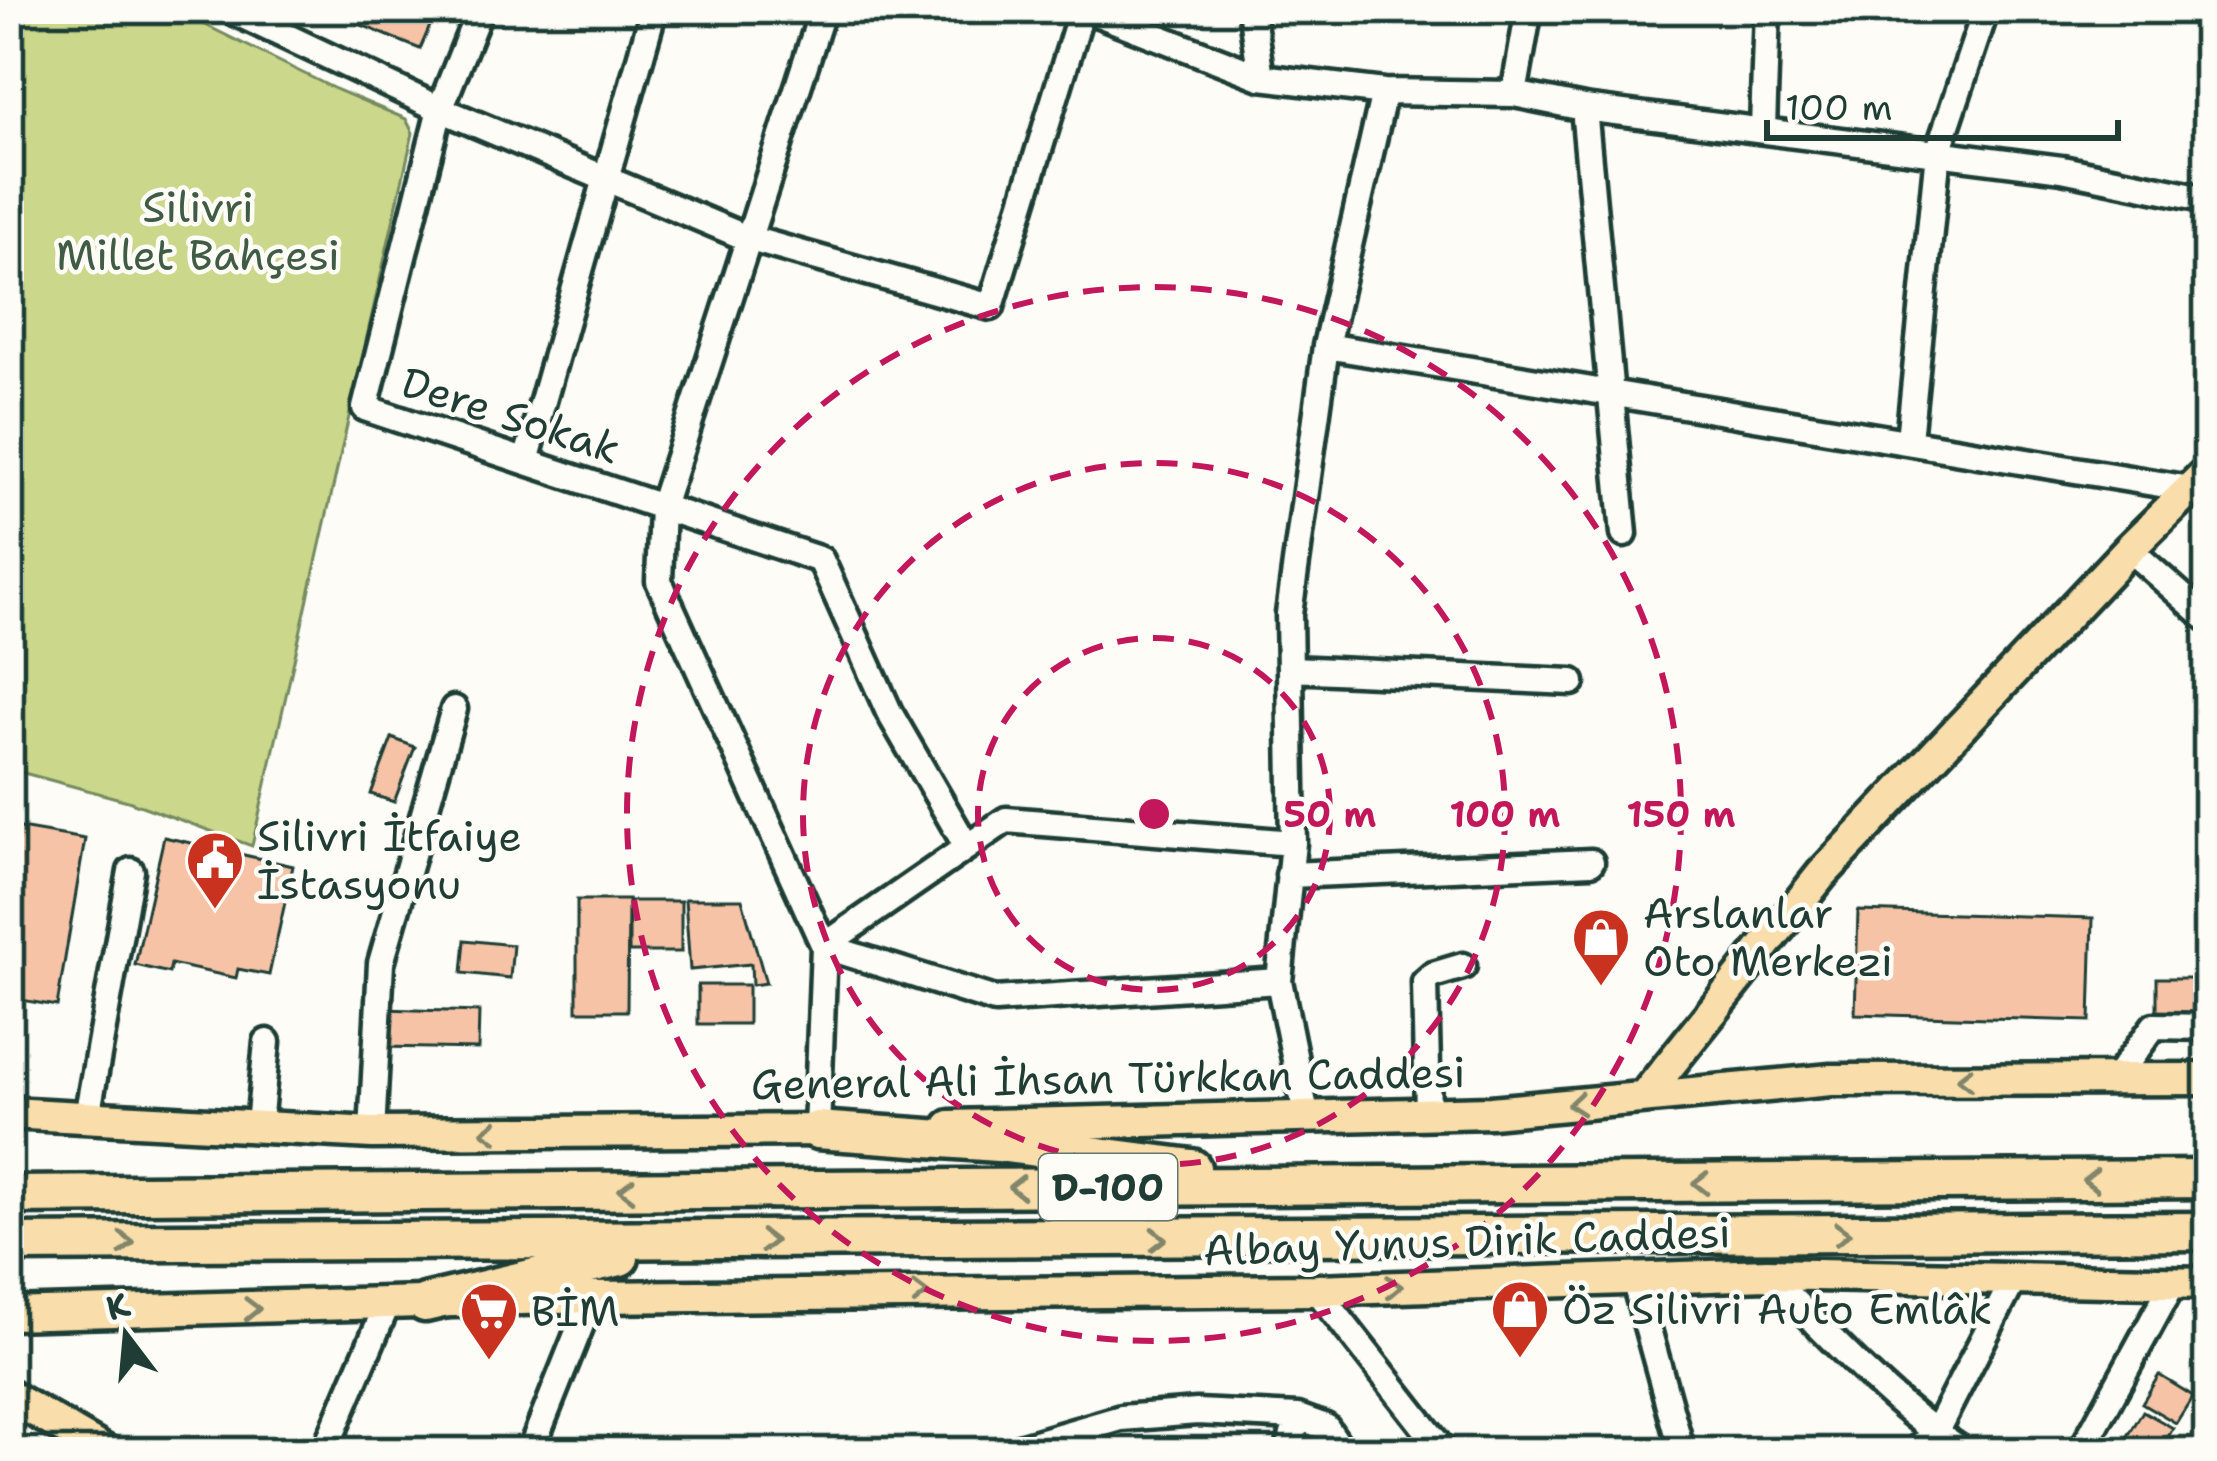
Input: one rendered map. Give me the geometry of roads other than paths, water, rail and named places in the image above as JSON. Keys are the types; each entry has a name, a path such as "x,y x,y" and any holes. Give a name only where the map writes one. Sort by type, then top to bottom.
{"highway":[{"path":"817,1130 998,1143 1302,1185"},
{"name":"D-100","path":"9,1195 2208,1179"},
{"name":"D-100","path":"9,1243 2208,1231"},
{"path":"425,1304 693,1241"}],"main road":[{"path":"1644,1097 1822,874 2199,480"},
{"name":"General Ali İhsan Türkkan Caddesi","path":"9,1113 373,1133 817,1130 1491,1112 1831,1080 2208,1079"},
{"name":"Albay Yunus Dirik Caddesi","path":"9,1314 592,1298 1317,1290 1767,1274 2208,1283"},
{"path":"9,1396 106,1452"}],"street":[{"path":"228,9 440,109 747,238 991,307 1084,9 1261,77 1384,92 1514,94 1584,108 2062,170 2208,199"},
{"name":"Dere Sokak","path":"480,9 440,109 365,408 821,560 889,712 968,847"},
{"path":"526,461 654,9"},
{"path":"817,1130 824,946 658,581 662,507 823,9"},
{"path":"1250,9 1261,77"},
{"path":"1514,94 1529,9"},
{"path":"1763,128 1767,9"},
{"path":"1909,440 1938,152 1986,9"},
{"path":"1306,1114 1280,981 1293,843 1289,614 1326,346 1384,92"},
{"path":"1584,108 1624,533"},
{"path":"1326,346 1909,440 2199,480"},
{"path":"2129,549 2208,619"},
{"path":"1291,669 1572,682"},
{"path":"373,1133 381,963 454,709"},
{"path":"824,946 1006,820 1293,843"},
{"path":"1289,875 1591,862"},
{"path":"87,1117 130,871"},
{"path":"824,946 995,1000 1280,981"},
{"path":"1427,1113 1425,982 1463,966"},
{"path":"2116,1078 2153,1025 2208,1027"},
{"path":"259,1125 266,1042"},
{"path":"1767,1274 1935,1433 1965,1452"},
{"path":"1634,1279 1682,1452"},
{"path":"1914,1452 1935,1433 2014,1280"},
{"path":"2081,1452 2173,1283"},
{"path":"1317,1290 1444,1452"},
{"path":"530,1452 592,1298"},
{"path":"324,1452 387,1306"},
{"path":"1005,1452 1121,1418 1197,1412 1298,1417 1326,1427 1343,1452"},
{"path":"1288,1452 1298,1417"}],"place":[{"name":"Silivri İtfaiye İstasyonu","path":"215,911"},
{"name":"Arslanlar Oto Merkezi","path":"1601,988"},
{"name":"Öz Silivri Auto Emlâk","path":"1520,1360"},
{"name":"BİM","path":"489,1362"}],"park label":[{"name":"Silivri Millet Bahçesi","path":"198,231"}]}
